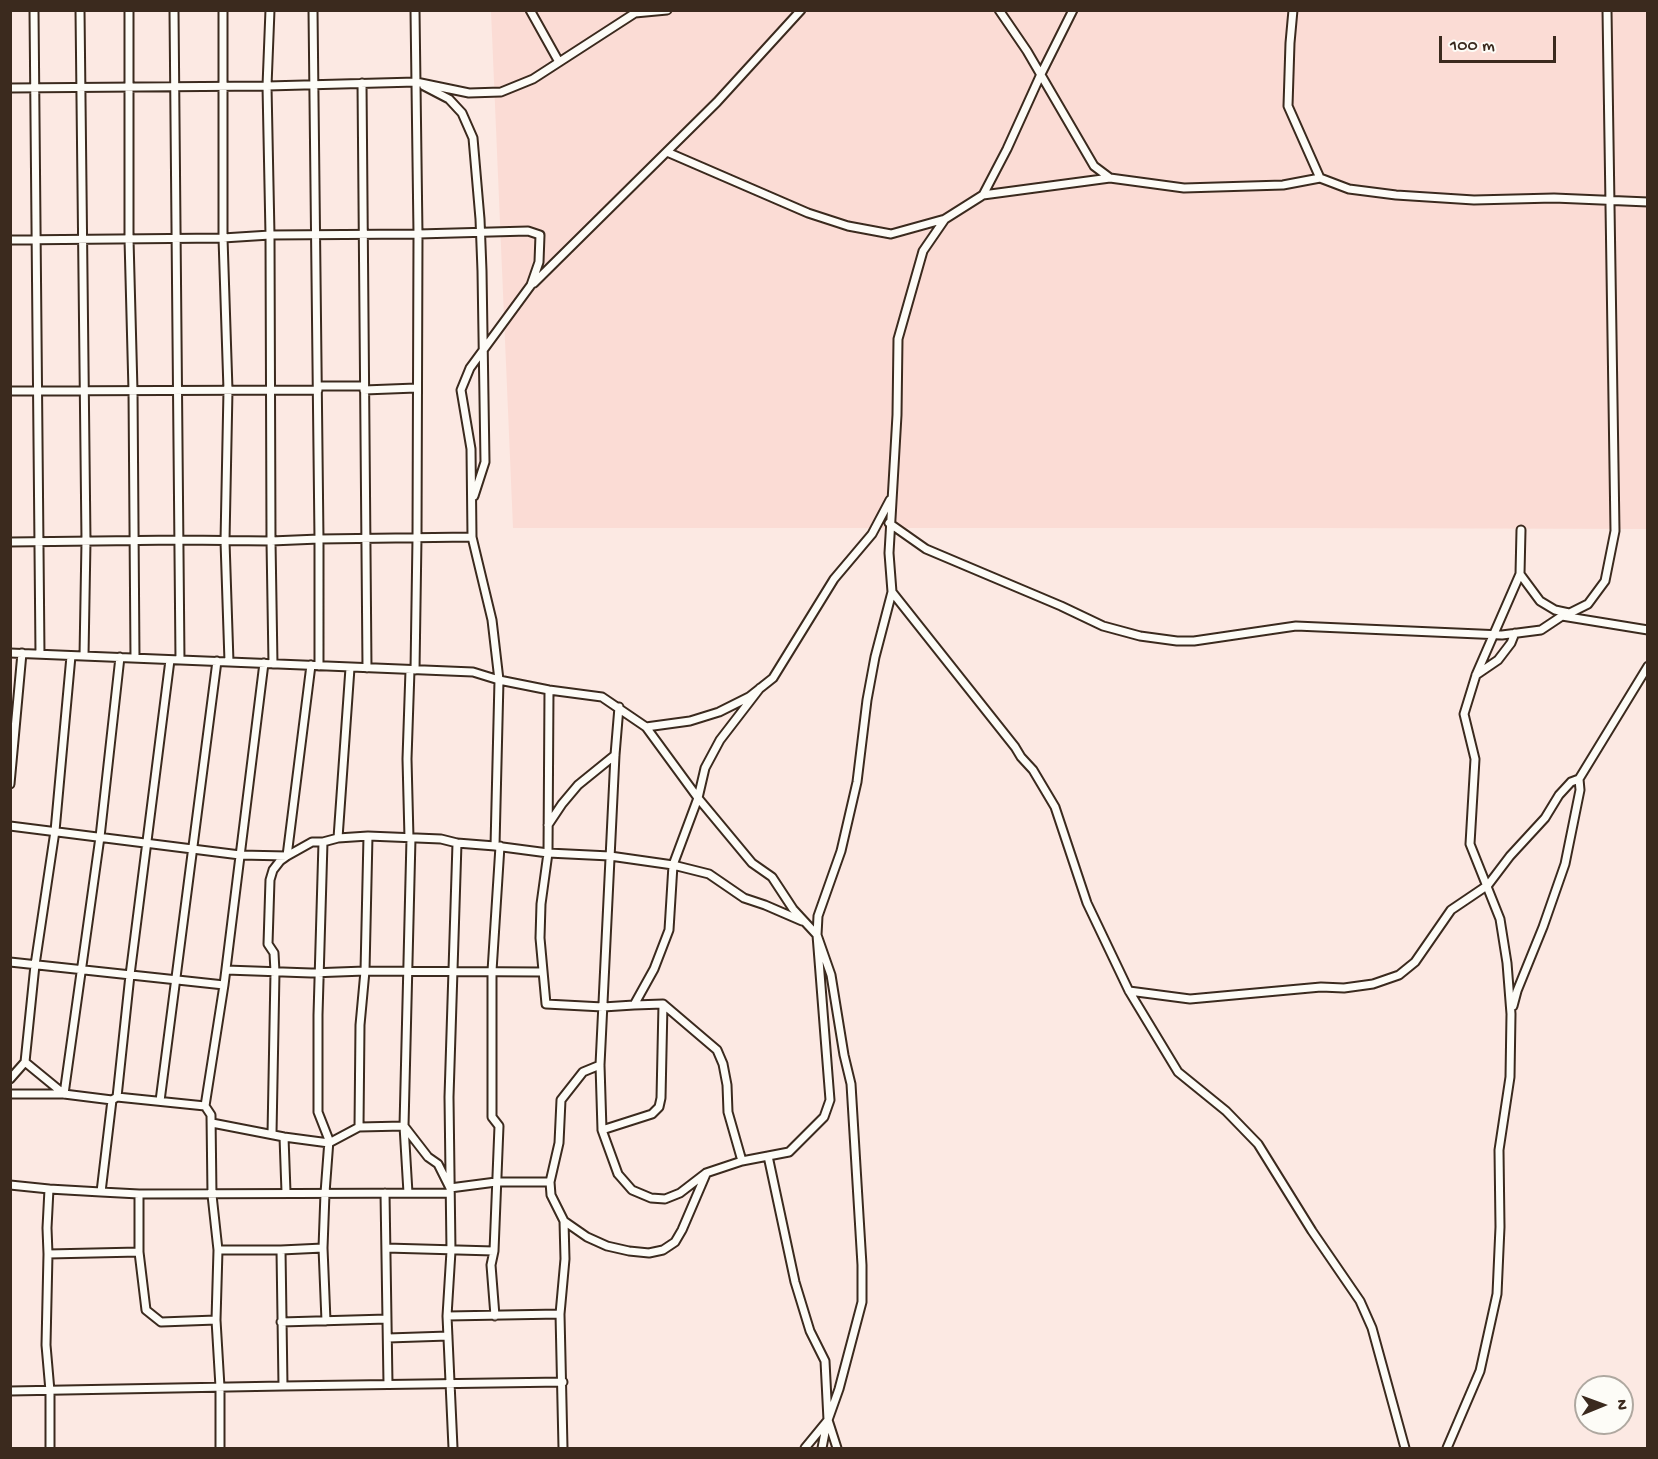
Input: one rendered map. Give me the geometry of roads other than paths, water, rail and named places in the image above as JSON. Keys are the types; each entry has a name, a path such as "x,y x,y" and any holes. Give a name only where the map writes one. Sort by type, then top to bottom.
{"street":[{"path":"34,10 40,654"},
{"path":"80,10 86,541 84,656"},
{"path":"129,10 129,239 133,391 135,658"},
{"path":"174,10 180,660"},
{"path":"223,10 223,238 228,390 225,541 229,662"},
{"path":"270,10 267,86 273,664"},
{"path":"287,856 315,666 320,539 313,10"},
{"path":"408,1193 404,1126 410,838 407,759 417,538 418,234 415,10"},
{"path":"530,10 558,62"},
{"path":"10,88 416,82 469,93 501,92 533,79 635,13 668,10"},
{"path":"495,1316 491,1265 494,1251 499,1126 492,1117 492,971 497,846 499,680 492,620 472,537 471,449 460,390 470,368 531,285 717,102 801,10"},
{"path":"999,10 1027,51 1094,166 1110,178"},
{"path":"983,195 1007,150 1073,10"},
{"path":"1293,10 1288,106 1320,178"},
{"path":"889,523 926,549 1103,626 1140,636 1177,641 1194,641 1296,626 1515,633 1541,630 1566,614 1588,604 1605,581 1615,531 1607,10"},
{"path":"416,82 449,99 462,112 473,138 481,232 485,462 471,504"},
{"path":"362,83 367,668"},
{"path":"667,152 808,213 848,226 891,234 945,219 983,195 1110,178 1184,188 1283,185 1320,178 1349,189 1396,195 1474,200 1554,198 1647,202"},
{"path":"619,707 600,1065 602,1130 618,1174 632,1190 651,1198 664,1199 680,1193 706,1173 741,1161 789,1152 824,1117 830,1100 817,935 818,916 841,851 857,782 867,700 875,657 892,592 889,523 897,415 898,339 922,251 945,219"},
{"path":"10,240 177,239 270,235 528,231 540,236 539,262 531,285"},
{"path":"10,391 416,388"},
{"path":"646,727 690,721 719,712 749,697 773,678 834,579 872,534 891,497"},
{"path":"1447,1449 1480,1371 1497,1293 1500,1227 1499,1150 1510,1077 1511,1014 1507,963 1500,919 1470,844 1475,759 1464,714 1476,675 1520,574 1521,530"},
{"path":"10,542 271,541 472,537"},
{"path":"1520,574 1540,601 1555,610 1647,630"},
{"path":"892,592 1033,770 1055,807 1087,903 1129,991 1178,1072 1226,1111 1258,1144 1312,1231 1360,1301 1371,1328 1406,1449"},
{"path":"1476,675 1498,660 1511,643 1515,633"},
{"path":"10,653 473,672 549,690 602,697 646,727 698,798 752,862 772,877 793,909 817,935 831,975 851,1084 862,1265 862,1302 839,1389 828,1420 822,1449"},
{"path":"10,784 22,653"},
{"path":"10,1079 25,1062 35,965 55,831 70,656"},
{"path":"64,1094 100,837 120,657"},
{"path":"101,1192 115,1099 170,660"},
{"path":"160,1101 217,661"},
{"path":"220,1449 220,1387 216,1320 218,1250 212,1195 212,1123 211,1115 205,1106 226,970 264,663"},
{"path":"1511,1014 1517,991 1565,864 1580,790 1579,779 1647,666"},
{"path":"338,838 350,668"},
{"path":"634,1005 654,969 669,930 673,865 698,798 705,768 720,740 760,688"},
{"path":"549,690 548,853 541,904 540,938 546,1004 603,1007 663,1004 717,1050 723,1065 727,1085 728,1112 741,1161"},
{"path":"548,825 578,785 615,755"},
{"path":"1129,991 1190,999 1311,988 1344,988 1374,984 1399,975 1415,962 1450,910 1488,885 1510,856 1545,818 1559,795 1571,782 1579,779"},
{"path":"10,826 240,855 287,856"},
{"path":"272,1134 275,972 274,953 268,944 270,880 273,870 280,861 312,842 368,836 441,839 457,843 548,853 610,856 673,865 709,874 744,898 804,922"},
{"path":"360,1127 360,1025 365,971 368,836"},
{"path":"323,842 318,1112 329,1143 323,1248 326,1321"},
{"path":"453,1449 447,1317 451,1251 449,1097 457,843"},
{"path":"10,962 224,985"},
{"path":"226,970 543,972"},
{"path":"602,1130 652,1114 659,1107 663,1004"},
{"path":"25,1062 64,1094"},
{"path":"562,1449 563,1382 560,1314 566,1259 564,1221 551,1195 550,1182 559,1143 561,1100 583,1072 600,1065"},
{"path":"10,1094 64,1094 205,1106"},
{"path":"212,1123 329,1143 360,1127 404,1126"},
{"path":"404,1126 428,1157 438,1164 450,1190"},
{"path":"284,1137 286,1192"},
{"path":"768,1156 795,1282 810,1331 825,1361 828,1420 837,1449"},
{"path":"564,1221 587,1237 607,1246 649,1253 663,1250 675,1242 682,1230 706,1173"},
{"path":"10,1185 139,1194 212,1195 286,1192 408,1193 450,1190 496,1182 550,1182"},
{"path":"49,1189 46,1346 50,1391 50,1449"},
{"path":"385,1193 388,1384"},
{"path":"139,1194 139,1252 146,1310 161,1322 216,1320"},
{"path":"218,1250 323,1248"},
{"path":"386,1248 494,1251"},
{"path":"281,1250 283,1386"},
{"path":"48,1254 139,1252"},
{"path":"447,1317 560,1314"},
{"path":"281,1322 387,1319"},
{"path":"388,1338 448,1336"},
{"path":"10,1391 563,1382"},
{"path":"805,1449 828,1420"}]}
